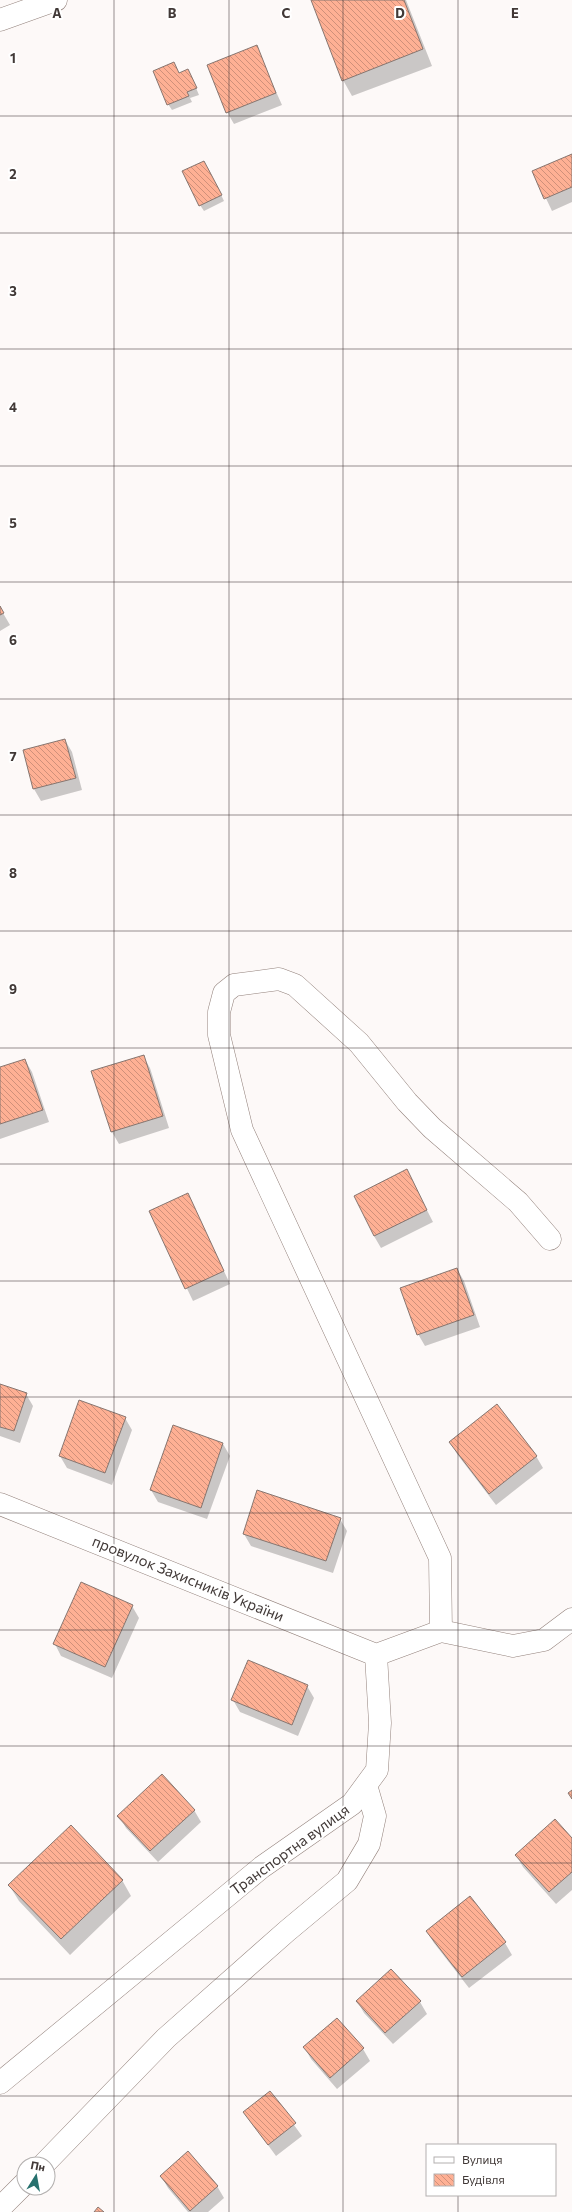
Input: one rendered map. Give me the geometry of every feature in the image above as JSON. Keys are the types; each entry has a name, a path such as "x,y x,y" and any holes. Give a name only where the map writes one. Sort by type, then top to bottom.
{"street":[{"path":"0,20 56,0"},
{"path":"441,1631 440,1558 242,1130 220,1035 219,1012 224,993 234,985 279,979 295,985 359,1043 407,1102 432,1128 513,1197 550,1239"},
{"name":"провулок Захисників України","path":"0,1504 376,1655"},
{"path":"376,1655 441,1631 513,1646 544,1640 572,1619"},
{"name":"Транспортна вулиця","path":"0,2083 262,1867 352,1804 377,1770 380,1723 376,1655"},
{"path":"52,2156 166,2038 287,1931 347,1881 369,1844 376,1816 366,1785"},
{"path":"0,2208 16,2192"}],"building":[{"path":"311,0 404,0 423,49 342,81"},
{"path":"257,45 276,93 226,113 207,65"},
{"path":"174,62 179,73 188,69 197,88 187,92 189,96 167,105 153,71"},
{"path":"572,154 572,187 544,199 532,171"},
{"path":"204,161 222,195 199,206 182,171"},
{"path":"0,606 4,613 0,615"},
{"path":"65,739 76,778 33,789 23,750"},
{"path":"144,1055 163,1116 111,1132 91,1071"},
{"path":"25,1059 43,1110 0,1124 0,1067"},
{"path":"407,1169 427,1210 374,1236 354,1196"},
{"path":"188,1193 224,1271 185,1289 149,1211"},
{"path":"457,1268 474,1315 417,1335 400,1288"},
{"path":"0,1384 27,1393 14,1431 0,1427"},
{"path":"79,1400 126,1417 105,1473 59,1456"},
{"path":"497,1404 537,1456 489,1494 449,1442"},
{"path":"173,1425 223,1443 201,1508 150,1490"},
{"path":"257,1490 341,1518 326,1561 243,1534"},
{"path":"81,1582 133,1605 105,1667 53,1644"},
{"path":"248,1660 308,1685 292,1725 231,1700"},
{"path":"162,1774 195,1810 150,1851 117,1816"},
{"path":"572,1790 572,1799 568,1793"},
{"path":"555,1819 572,1838 572,1872 549,1892 515,1855"},
{"path":"71,1825 123,1880 61,1939 8,1885"},
{"path":"470,1896 506,1942 462,1977 426,1931"},
{"path":"391,1969 421,2001 385,2033 356,2001"},
{"path":"337,2018 364,2048 330,2078 303,2047"},
{"path":"270,2091 296,2123 268,2145 243,2112"},
{"path":"188,2151 218,2186 190,2211 160,2176"},
{"path":"98,2207 104,2212 94,2212"}]}
